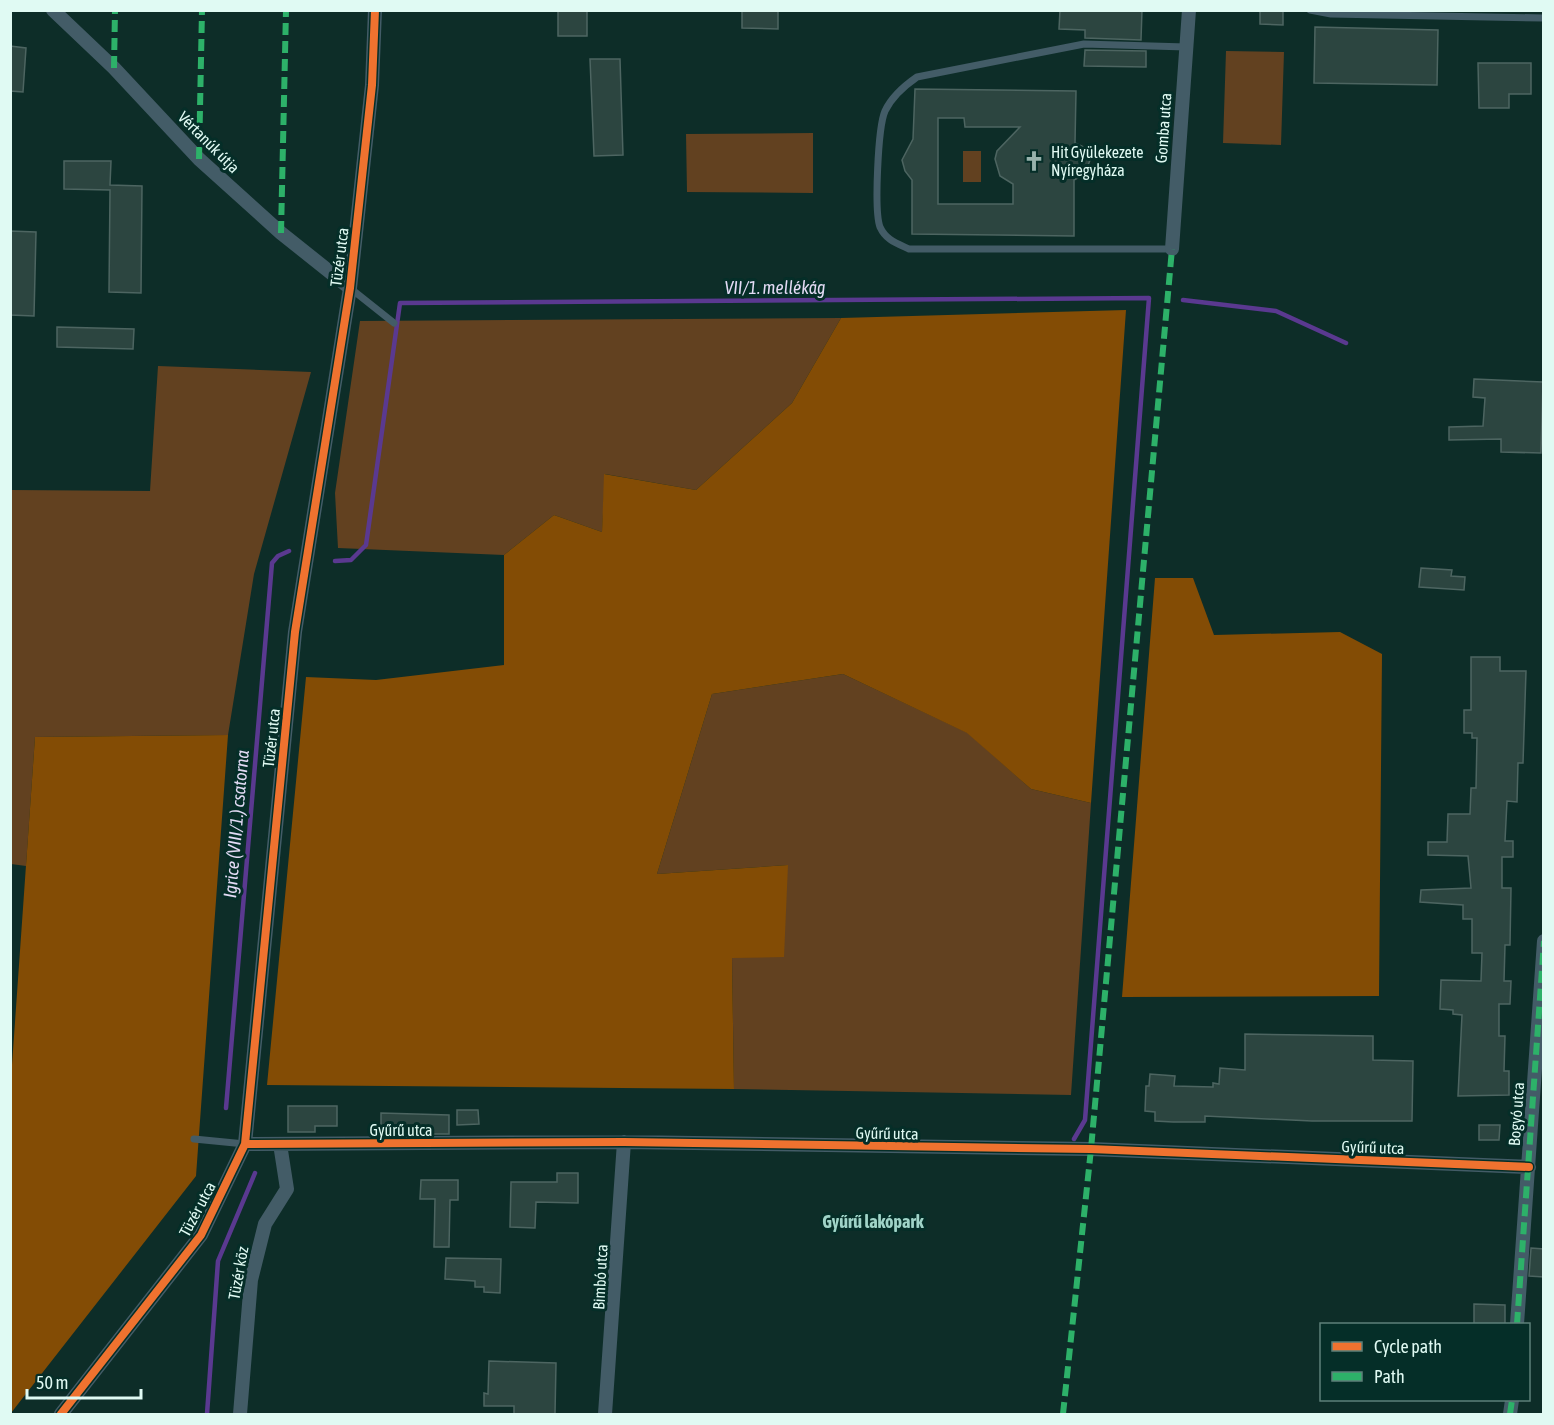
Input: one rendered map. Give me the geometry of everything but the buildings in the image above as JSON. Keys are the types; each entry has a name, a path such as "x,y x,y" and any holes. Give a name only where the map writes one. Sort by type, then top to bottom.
{"street":[{"name":"Vértanúk útja","path":"53,10 114,68 199,159 281,233 350,288"},
{"name":"Tüzér utca","path":"61,1414 201,1235 245,1144 295,632 350,288 372,85 375,10"},
{"name":"Gomba utca","path":"1172,249 1189,10"},
{"name":"Bogyó utca","path":"1517,1323 1544,941"},
{"name":"Gyűrű utca","path":"245,1144 624,1142 1091,1149 1529,1167"},
{"name":"Bimbó utca","path":"605,1414 624,1142"},
{"name":"Tüzér köz","path":"240,1414 251,1280 265,1224 286,1189 280,1144"}],"lane":[{"path":"1310,10 1331,14 1544,18"},
{"path":"1172,249 909,249 888,240 879,225 880,135 885,111 900,89 916,77 1084,44 1186,47"},
{"path":"350,288 394,323"},
{"path":"194,1139 245,1144"}],"shaded area":[{"path":"1226,51 1284,52 1281,145 1223,143"},
{"path":"813,133 813,193 687,192 686,134"},
{"path":"963,151 981,151 981,182 963,182"},
{"path":"1126,310 1091,803 1031,789 967,733 843,674 712,694 657,874 788,865 784,957 732,958 734,1089 267,1085 306,677 376,680 504,665 504,555 554,515 602,532 604,474 696,490 792,403 841,318"},
{"path":"841,318 792,403 696,490 605,474 602,532 554,515 504,555 338,548 335,493 360,321"},
{"path":"158,366 311,372 254,574 228,735 35,737 26,866 11,864 11,490 150,491"},
{"path":"1155,578 1193,578 1214,635 1340,632 1382,654 1379,996 1122,997"},
{"path":"843,674 968,733 1031,789 1091,803 1071,1095 734,1089 732,958 788,865 657,874 712,694"},
{"path":"228,735 196,1176 11,1413 11,1079 35,737"}],"waterway":[{"name":"VII/1. mellékág","path":"335,561 351,560 366,545 400,303 1149,298 1085,1120 1074,1139"},
{"name":"VII/1. mellékág","path":"1183,300 1276,311 1346,343"},
{"name":"Igrice (VIII/1.) csatorna","path":"226,1108 272,563 278,556 289,551"},
{"name":"Igrice (VIII/1.) csatorna","path":"207,1414 218,1261 255,1173"}],"marked path":[{"path":"114,68 115,10"},
{"path":"199,159 202,10"},
{"path":"281,233 286,10"},
{"path":"1063,1414 1091,1149 1172,249"},
{"path":"1517,1323 1544,941"},
{"path":"1510,1414 1512,1401"}],"cycle path":[{"path":"61,1414 201,1235 245,1144 295,632 350,288 372,85 375,10"},
{"path":"245,1144 624,1142 1091,1149 1529,1167"}],"place":[{"name":"Hit Gyülekezete Nyíregyháza","path":"1034,161"}],"district":[{"name":"Gyűrű lakópark","path":"873,1221"}]}
